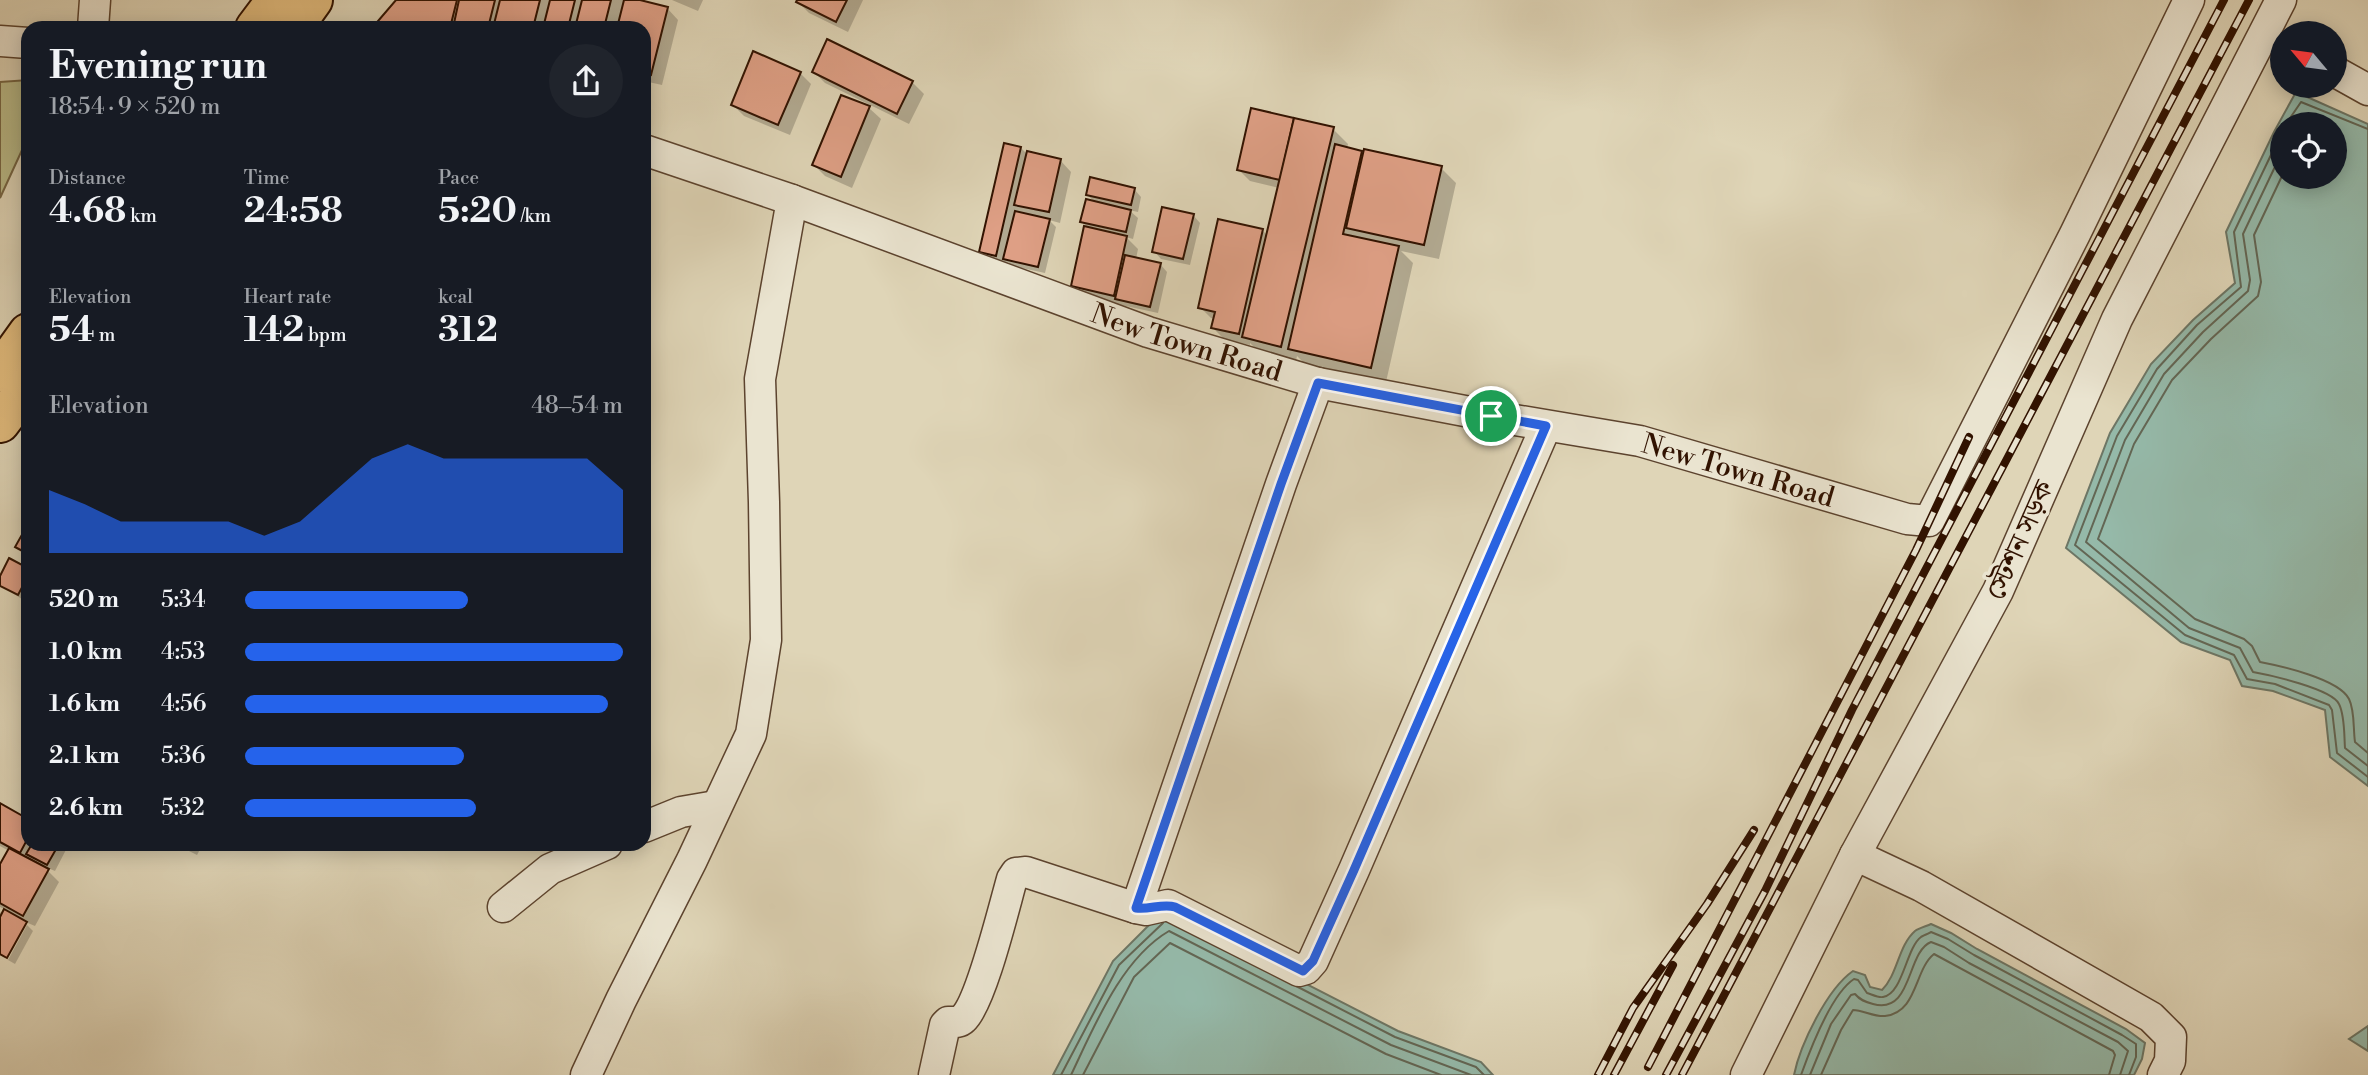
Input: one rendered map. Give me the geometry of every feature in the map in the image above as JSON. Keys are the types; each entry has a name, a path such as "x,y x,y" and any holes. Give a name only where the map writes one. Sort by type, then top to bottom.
{"highway":[{"path":"260,21 276,0"},
{"path":"298,21 313,0"},
{"path":"0,372 21,343"},
{"path":"0,424 21,396"}],"street":[{"path":"94,21 95,0"},
{"name":"New Town Road","path":"651,152 792,200 1148,332 1318,383 1640,441 1907,519 1929,521 2075,234 2189,0"},
{"name":"স্টেশন সড়ক","path":"2276,21 2281,0"},
{"path":"0,41 21,42"},
{"name":"স্টেশন সড়ক","path":"1746,1075 1855,855 1998,591 2117,319 2270,41"},
{"path":"2347,78 2368,90"},
{"path":"586,1075 751,734 766,640 760,379 792,200"},
{"path":"1136,908 1318,383"},
{"path":"934,1075 945,1025 966,1017 978,996 1016,873 1026,872 1136,908 1168,905 1175,907 1299,971 1306,969 1313,961 1354,870 1546,426"},
{"path":"651,824 681,812 716,806"},
{"path":"503,908 550,869 591,851"},
{"path":"1855,855 1921,886 2151,1017 2171,1037 2170,1061 2163,1075"}],"green space":[{"path":"21,80 21,152 0,198 0,82"}],"water":[{"path":"2293,98 2310,98 2341,112 2285,112"},
{"path":"2347,115 2368,124 2368,786 2330,757 2325,710 2273,691 2242,686 2230,660 2181,642 2066,548 2110,433 2151,364 2193,320 2235,283 2226,232 2270,140 2270,189 2347,189"},
{"path":"1166,912 1398,1031 1481,1062 1493,1075 1053,1075 1113,961"},
{"path":"1931,924 2126,1029 2145,1043 2142,1059 2134,1075 1794,1075 1816,1018 1843,979 1853,971 1865,975 1870,987 1882,990 1892,976 1909,937"},
{"path":"2368,1026 2368,1051 2349,1039"}],"building":[{"path":"396,0 457,0 452,21 378,21"},
{"path":"459,0 495,0 490,21 454,21"},
{"path":"500,0 540,0 535,21 495,21"},
{"path":"550,0 575,0 570,21 545,21"},
{"path":"582,0 611,0 606,21 577,21"},
{"path":"624,0 640,0 668,7 651,75 651,21 619,21"},
{"path":"847,0 836,22 796,2"},
{"path":"827,39 913,81 897,114 812,72"},
{"path":"753,51 801,72 778,125 731,105"},
{"path":"841,95 870,106 841,177 812,165"},
{"path":"1251,108 1294,118 1280,180 1237,170"},
{"path":"1294,118 1334,127 1281,347 1242,337"},
{"path":"1004,143 1021,147 996,256 979,252"},
{"path":"1335,144 1362,151 1343,234 1399,246 1371,368 1288,349"},
{"path":"1364,149 1442,166 1424,245 1346,228"},
{"path":"1027,151 1061,159 1049,212 1014,205"},
{"path":"1090,177 1135,188 1131,205 1086,195"},
{"path":"1086,199 1131,210 1126,232 1080,222"},
{"path":"1162,207 1194,214 1183,259 1152,252"},
{"path":"1015,211 1050,219 1038,267 1003,259"},
{"path":"1218,219 1263,229 1239,334 1211,328 1215,312 1198,308"},
{"path":"1084,226 1127,236 1114,296 1071,286"},
{"path":"1125,255 1161,263 1150,307 1115,299"},
{"path":"21,536 21,550 15,547"},
{"path":"9,558 21,564 21,589 18,595 0,586 0,576"},
{"path":"0,803 21,815 21,851 20,853 0,842"},
{"path":"9,848 49,869 23,916 0,903 0,864"},
{"path":"28,851 55,851 47,865 26,854"},
{"path":"4,909 27,922 7,958 0,954 0,917"}],"railway":[{"path":"1666,1075 1765,891 1852,710 2224,0"},
{"path":"1682,1075 2249,0"},
{"path":"1648,1067 1916,550 1969,437"},
{"path":"1598,1075 1633,1008 1707,904 1754,830"},
{"path":"1614,1075 1673,965"}],"route":[{"path":"1318,383 1491,416 1546,426 1313,961 1306,969 1299,971 1175,907 1168,905 1136,908 1318,383"}]}
